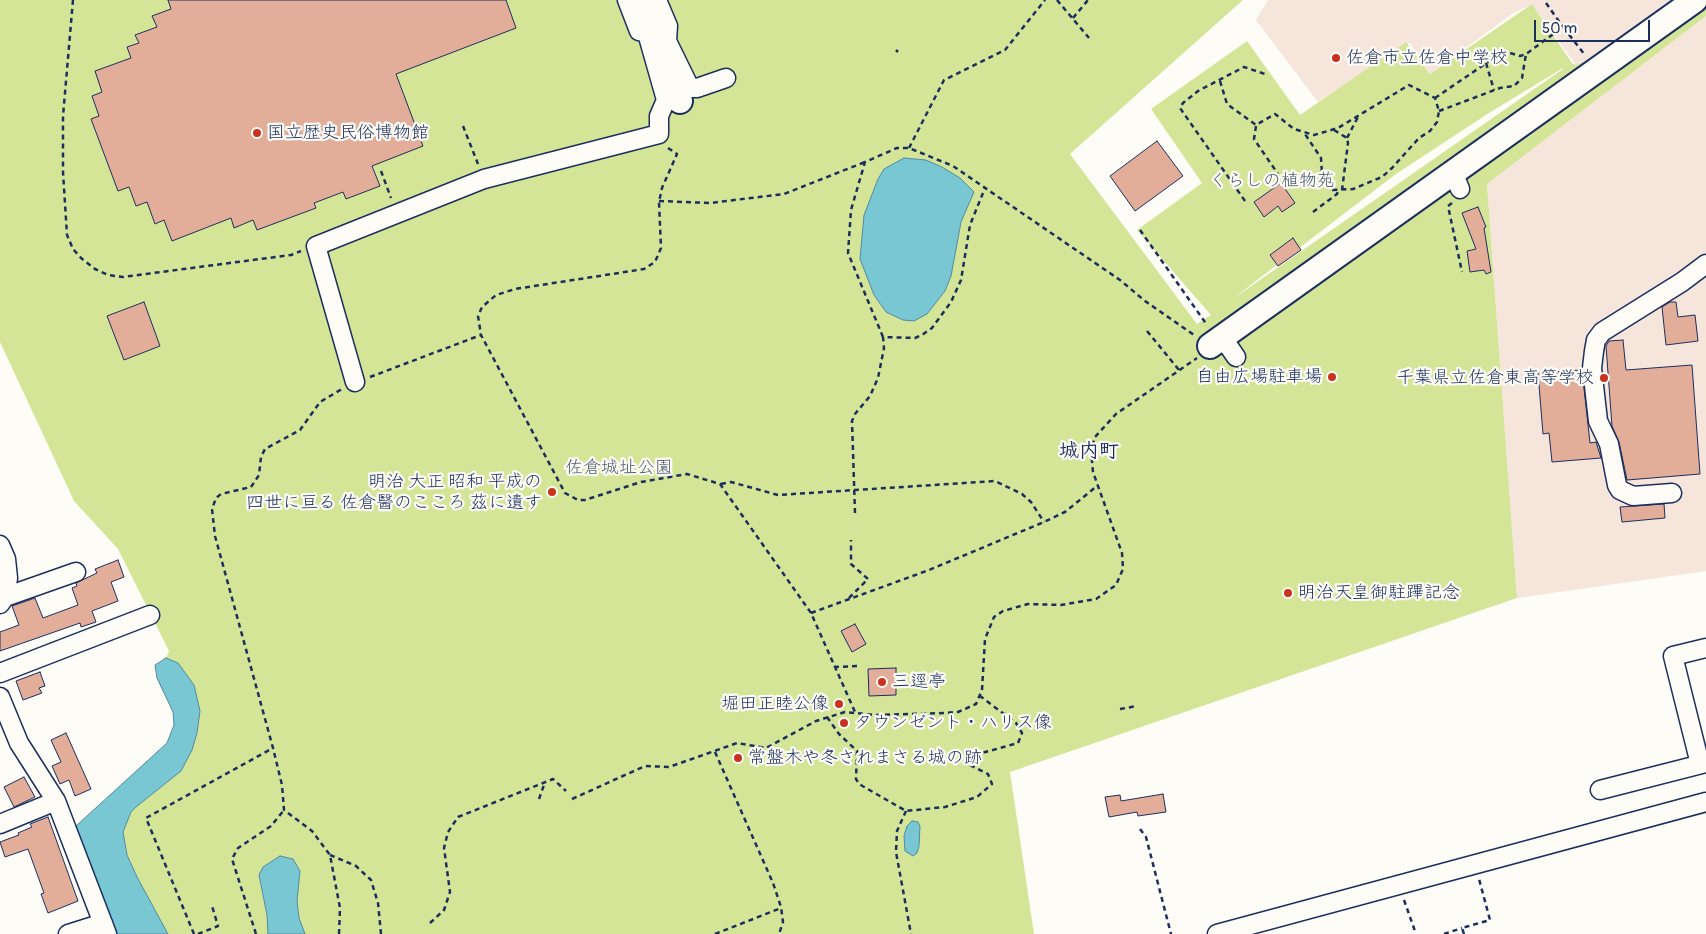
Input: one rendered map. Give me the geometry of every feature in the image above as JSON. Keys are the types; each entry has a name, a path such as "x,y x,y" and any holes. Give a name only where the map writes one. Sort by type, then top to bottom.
{"street":[{"path":"355,382 316,246 484,179 659,134 659,116 666,100 647,33 639,32 627,0"},
{"path":"642,0 680,101"},
{"path":"657,0 668,26 667,42 690,88 697,88 726,78"},
{"path":"1222,345 1455,188 1597,71 1695,0"},
{"path":"1672,493 1633,496 1620,490 1617,485 1609,444 1598,421 1592,368 1594,351 1596,340 1602,332 1682,282 1706,264"},
{"path":"0,545 6,559 8,578 2,601"},
{"path":"2,601 76,572"},
{"path":"0,673 150,616"},
{"path":"1600,790 1703,763 1673,656 1706,648"},
{"path":"0,697 19,743 56,800 105,928 68,934"},
{"path":"0,824 56,800"},
{"path":"1217,934 1398,883 1706,802"}],"path":[{"path":"73,0 63,116 63,172 67,235 73,249 81,258 95,269 108,275 122,277 291,255 316,246"},
{"path":"909,148 944,80 1005,50 1045,0"},
{"path":"1057,0 1090,38"},
{"path":"1072,18 1088,0"},
{"path":"1546,3 1597,71"},
{"path":"1435,98 1504,50 1520,56 1526,54 1563,27"},
{"path":"1439,111 1494,90 1514,86 1522,78 1526,54"},
{"path":"1486,62 1494,90"},
{"path":"1245,201 1180,108 1183,103 1198,91 1220,81 1244,66 1265,74"},
{"path":"1220,81 1227,104 1256,125"},
{"path":"1256,125 1275,114 1290,126 1305,134 1314,135 1334,130 1409,86 1435,98 1439,111 1436,122 1430,131 1419,138 1382,177 1353,190 1334,190 1322,174 1321,158 1305,134"},
{"path":"1342,190 1347,138 1359,115"},
{"path":"1256,125 1254,139 1278,174"},
{"path":"463,126 484,179"},
{"path":"1334,130 1347,138"},
{"path":"659,134 669,149 677,154 662,188 659,200 661,248 655,262 644,269 514,289 496,296 482,307 478,316 481,335 565,493 578,500 585,500 641,482 687,474 720,484 731,482 778,495 995,481 1022,494 1031,502 1044,522"},
{"path":"659,200 710,203 784,194 897,148 909,148 953,166 1092,259 1174,322 1222,345"},
{"path":"855,513 856,489 852,421 855,414 870,396 878,378 884,348 883,337 847,247 851,210 865,162"},
{"path":"381,172 397,214"},
{"path":"883,337 915,338 922,335 932,328 951,302 961,280 970,225 985,188"},
{"path":"1455,188 1448,206 1462,272"},
{"path":"1313,212 1337,194 1338,191"},
{"path":"1140,230 1222,345"},
{"path":"1147,331 1179,370"},
{"path":"256,934 232,859 236,850 271,826 284,810 282,785 215,536 213,503 221,494 252,487 259,475 261,457 265,449 300,430 325,397 355,382 481,335"},
{"path":"572,799 645,766 669,767 742,743 766,748 827,717 854,712 875,715 958,712 976,704 980,696 985,639 994,617 1003,611 1028,604 1062,605 1096,599 1116,585 1123,569 1122,553 1090,462 1095,437 1116,414 1179,370 1222,345"},
{"path":"720,484 811,613 854,712"},
{"path":"811,613 929,570 1044,522 1065,512 1097,486"},
{"path":"848,600 868,579 851,564 851,540"},
{"path":"834,667 860,666"},
{"path":"827,717 839,734 857,751 856,779 859,784 906,811 961,803 976,797 990,788 991,778 988,774 970,765 970,759 976,754 1018,743 1022,733 1016,723 980,696"},
{"path":"1120,708 1137,706"},
{"path":"212,906 218,926 196,934 146,818 273,748"},
{"path":"715,752 774,883 783,922 779,934"},
{"path":"430,923 444,910 450,892 444,848 448,832 458,817 553,778 566,791"},
{"path":"539,800 545,782"},
{"path":"284,810 312,831 330,855 340,908 339,934"},
{"path":"906,811 897,831 896,852 911,934"},
{"path":"1140,829 1146,837 1171,934"},
{"path":"330,855 356,866 370,880 378,903 381,934"},
{"path":"1444,934 1490,920 1475,863"},
{"path":"1398,883 1416,934"},
{"path":"715,934 781,907"},
{"path":"1462,928 1464,934"}],"shaded area":[{"name":"佐倉市立佐倉中学校","path":"1268,0 1680,0 1611,51 1576,65 1532,4 1512,14 1430,74 1410,43 1318,102 1256,20"},
{"name":"千葉県立佐倉東高等学校","path":"1706,16 1706,571 1517,598 1487,184"}],"green space":[{"name":"佐倉城址公園","path":"0,0 1243,0 1070,154 1197,324 1211,315 1137,230 1202,183 1151,109 1247,41 1300,115 1406,42 1430,74 1532,4 1572,63 1576,65 1611,51 1706,0 1706,16 1487,184 1517,598 1010,772 1034,934 111,934 76,826 167,743 174,725 173,712 157,678 155,665 166,658 169,651 118,549 74,501 0,342","holes":["1563,69 1231,300 1396,174 1489,113"]}],"water":[{"path":"904,158 926,160 942,167 960,178 974,192 961,222 951,276 945,291 927,314 914,321 903,320 886,312 874,295 860,259 864,215 878,179 884,169"},
{"path":"166,658 178,663 194,685 200,711 197,733 192,750 181,771 131,812 123,832 127,855 168,934 115,934 78,839 76,826 167,743 174,725 173,712 157,678 155,665"},
{"path":"912,821 918,822 920,826 919,846 917,853 913,856 905,851 904,836 907,826"},
{"path":"280,856 293,859 300,871 297,901 299,918 305,934 268,934 267,915 259,875 263,867"}],"building":[{"name":"国立歴史民俗博物館","path":"168,0 506,0 516,28 396,74 423,146 372,166 380,186 346,199 343,192 314,203 316,208 257,230 253,220 234,228 231,218 172,241 164,220 155,224 147,202 136,206 129,187 118,191 91,119 99,116 92,96 102,92 95,71 131,58 127,47 139,43 135,35 157,27 152,16 171,9"},
{"path":"1157,141 1183,176 1135,211 1110,176"},
{"path":"1281,183 1295,203 1282,212 1278,206 1264,217 1254,202"},
{"path":"1478,207 1486,227 1484,228 1491,272 1486,274 1484,270 1470,272 1467,251 1476,249 1462,213"},
{"path":"1293,238 1301,250 1278,266 1270,255"},
{"path":"144,302 160,346 124,360 107,316"},
{"path":"1670,302 1676,302 1678,317 1695,315 1698,341 1666,345 1662,307"},
{"path":"1623,340 1626,370 1692,365 1700,474 1627,480 1619,442 1612,426 1606,346 1609,341"},
{"path":"1582,370 1590,443 1596,442 1601,458 1552,462 1549,433 1543,434 1538,373"},
{"path":"1664,504 1665,518 1622,522 1620,507"},
{"path":"118,560 124,577 111,582 118,601 92,611 96,622 81,627 80,623 0,651 0,632 19,625 12,606 35,598 43,618 78,605 72,588 77,586 76,583 97,573 95,569"},
{"path":"855,624 866,644 852,652 841,631"},
{"name":"三逕亭","path":"896,668 896,695 869,696 868,669"},
{"path":"40,672 45,686 39,688 42,693 23,700 16,681"},
{"path":"66,733 91,789 75,796 69,780 60,784 52,766 61,762 51,740"},
{"path":"24,777 35,797 14,807 4,787"},
{"path":"1163,794 1166,812 1138,816 1137,812 1109,817 1105,797 1120,795 1121,801"},
{"path":"48,817 78,901 48,913 41,894 44,893 28,849 5,857 0,842 19,835 18,833 32,827 30,824"}],"place":[{"name":"佐倉市立佐倉中学校","path":"1336,58"},
{"name":"国立歴史民俗博物館","path":"257,133"},
{"name":"自由広場駐車場","path":"1332,377"},
{"name":"千葉県立佐倉東高等学校","path":"1604,378"},
{"name":"明治 大正 昭和 平成の 四世に亘る 佐倉醫のこころ 茲に遺す","path":"552,492"},
{"name":"明治天皇御駐蹕記念","path":"1288,593"},
{"name":"三逕亭","path":"882,682"},
{"name":"堀田正睦公像","path":"839,704"},
{"name":"タウンゼント・ハリス像","path":"844,723"},
{"name":"常盤木や冬されまさる城の跡","path":"738,758"}],"district":[{"name":"城内町","path":"1089,452"}],"park label":[{"name":"くらしの植物苑","path":"1272,181"}]}
